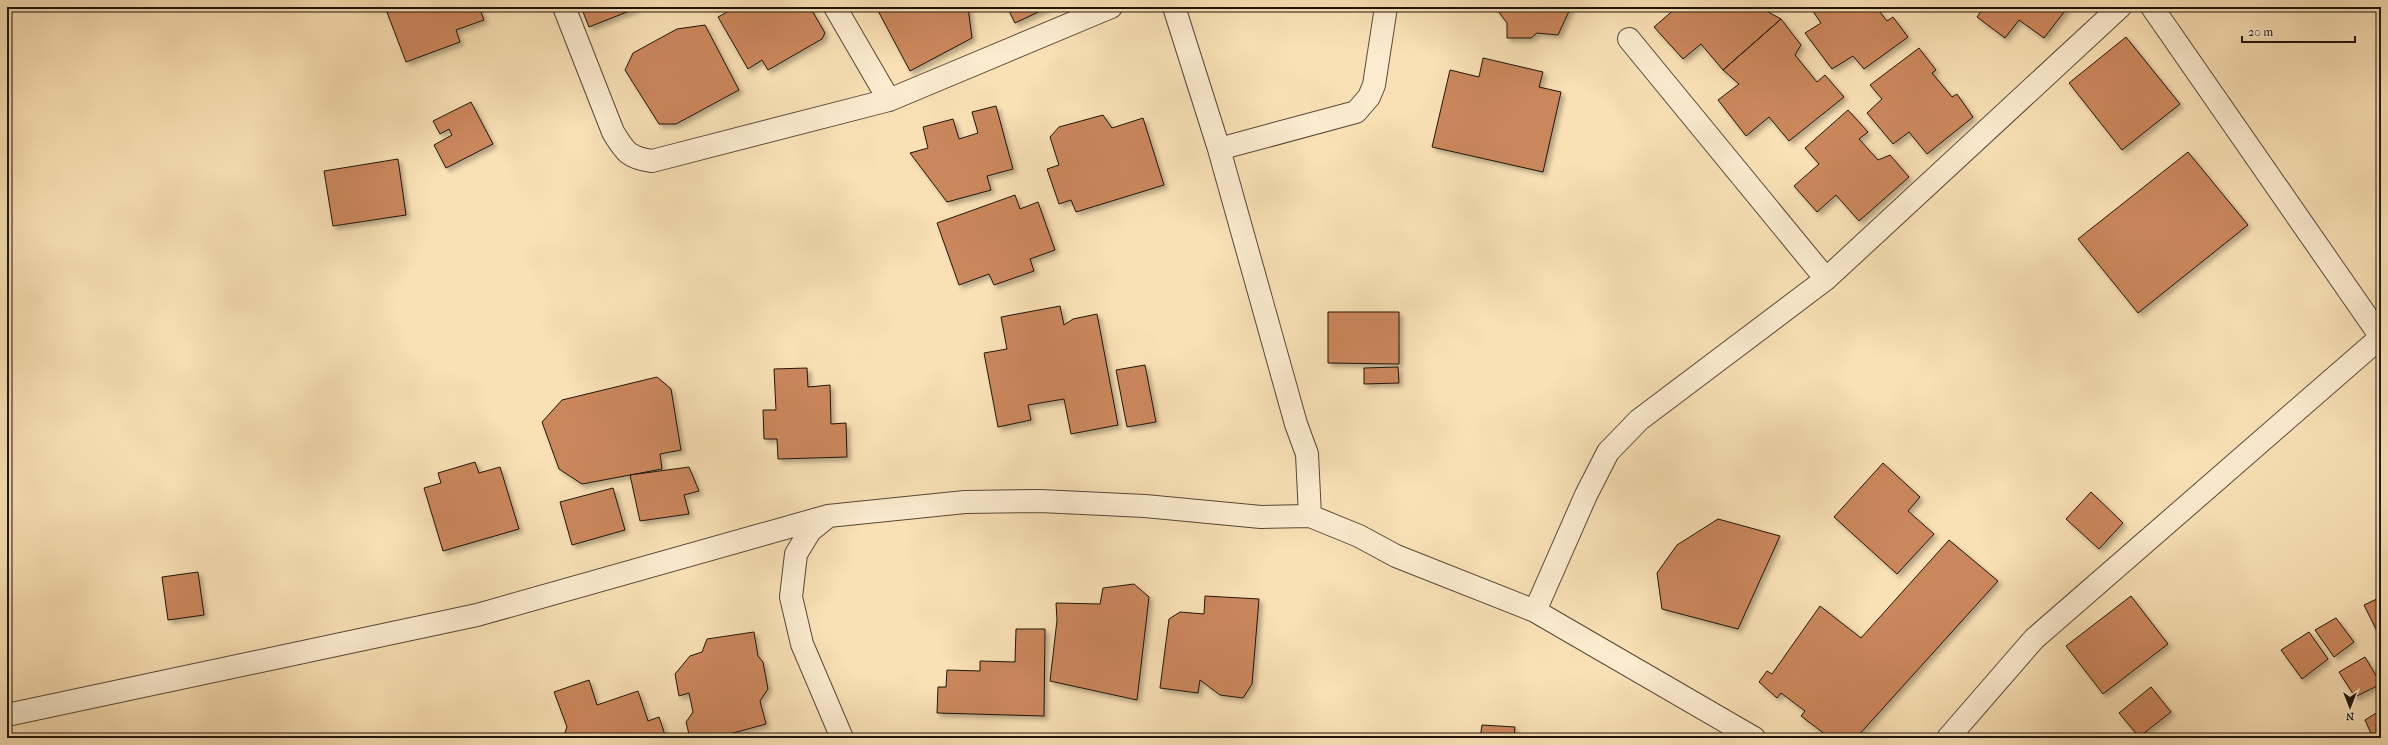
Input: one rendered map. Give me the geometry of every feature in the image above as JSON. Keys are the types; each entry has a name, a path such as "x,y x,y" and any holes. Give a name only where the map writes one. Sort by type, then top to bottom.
{"street":[{"path":"564,7 613,132 623,149 635,158 652,161 889,100 1111,7"},
{"path":"835,7 889,100"},
{"path":"1174,7 1219,148 1296,424 1307,454 1310,516"},
{"path":"1219,148 1356,112 1369,97 1374,85 1386,7"},
{"path":"1535,610 1586,495 1608,452 1639,420 1826,279 2120,7"},
{"path":"1948,738 2034,639 2381,337 2152,7"},
{"path":"1629,39 1826,279"},
{"path":"7,715 477,615 828,516 965,502 1040,500 1146,506 1261,517 1310,516 1359,536 1396,556 1535,610 1754,738"},
{"path":"828,516 810,531 796,554 791,597 802,644 842,738"}],"building":[{"path":"385,7 479,7 484,20 456,30 460,42 406,62"},
{"path":"581,7 637,7 637,8 589,27"},
{"path":"736,7 810,7 825,33 822,39 768,70 762,60 748,69 718,17"},
{"path":"876,7 968,7 972,38 910,71"},
{"path":"1007,7 1049,7 1015,23"},
{"path":"1495,7 1571,7 1558,35 1537,33 1531,38 1507,38 1507,23"},
{"path":"1677,7 1759,7 1781,19 1723,70 1701,44 1683,59 1654,27"},
{"path":"1810,7 1876,7 1887,21 1893,17 1908,37 1864,69 1853,56 1832,69 1805,33 1821,23"},
{"path":"1984,7 2068,7 2044,38 2019,20 2005,38 1977,17"},
{"path":"1781,19 1801,45 1795,55 1817,82 1825,75 1844,97 1789,141 1769,117 1746,136 1718,100 1739,84 1723,70"},
{"path":"705,25 739,90 676,124 659,124 625,70 633,53 677,29"},
{"path":"2126,37 2180,104 2122,150 2069,83"},
{"path":"1919,48 1936,70 1932,73 1952,97 1957,94 1973,117 1927,154 1909,132 1893,144 1867,113 1882,99 1870,85"},
{"path":"1483,58 1543,72 1539,87 1561,92 1543,172 1432,147 1450,70 1479,77"},
{"path":"471,102 493,144 446,168 434,145 452,135 449,129 440,134 433,121"},
{"path":"996,106 1013,169 987,176 991,190 947,202 910,153 928,148 923,127 953,119 959,139 978,133 972,112"},
{"path":"1848,110 1868,132 1859,139 1878,160 1890,155 1909,177 1859,221 1836,195 1817,212 1794,186 1819,164 1805,148"},
{"path":"1103,115 1112,128 1143,118 1164,185 1076,212 1071,200 1059,204 1047,169 1059,165 1050,137 1059,127"},
{"path":"2188,152 2248,225 2138,313 2078,239"},
{"path":"398,159 406,215 333,226 324,171"},
{"path":"1015,195 1020,209 1038,202 1055,250 1030,259 1034,271 994,285 989,274 959,285 937,223"},
{"path":"1060,306 1064,325 1073,319 1097,314 1118,425 1071,434 1064,399 1028,405 1031,420 998,427 984,353 1007,349 1001,317"},
{"path":"1328,312 1399,312 1399,364 1328,363"},
{"path":"1145,365 1156,422 1127,427 1116,370"},
{"path":"1398,367 1399,383 1364,384 1364,368"},
{"path":"807,368 808,387 830,385 831,424 846,423 847,457 778,459 777,439 764,439 763,410 776,410 774,369"},
{"path":"657,377 671,389 681,450 660,454 662,469 582,484 559,469 542,422 562,400"},
{"path":"475,462 479,473 500,467 519,529 443,551 424,488 441,483 438,473"},
{"path":"1883,463 1920,497 1908,511 1934,534 1897,574 1834,517"},
{"path":"689,467 699,491 684,495 689,514 640,521 630,475"},
{"path":"613,488 625,530 572,545 560,502"},
{"path":"2091,492 2123,523 2099,549 2066,519"},
{"path":"1718,519 1780,536 1738,629 1662,609 1657,573 1677,545"},
{"path":"1949,540 1998,581 1856,738 1830,738 1801,716 1805,711 1781,693 1777,698 1759,682 1767,671 1772,674 1820,606 1861,638"},
{"path":"198,572 204,615 168,620 162,577"},
{"path":"1134,584 1149,597 1137,700 1050,681 1057,620 1056,603 1100,604 1103,588"},
{"path":"1205,596 1259,599 1252,684 1243,698 1220,695 1200,680 1198,693 1160,688 1169,619 1180,612 1204,614"},
{"path":"2131,596 2168,644 2103,694 2066,646"},
{"path":"2381,597 2381,639 2364,605"},
{"path":"2336,618 2354,642 2334,657 2315,630"},
{"path":"1016,629 1045,629 1044,716 937,713 938,687 946,687 947,670 980,671 980,661 1015,662"},
{"path":"754,632 758,656 763,662 768,689 760,701 766,724 715,738 690,738 686,722 693,712 689,693 679,696 675,674 690,656 702,652 707,639"},
{"path":"2309,632 2328,659 2302,679 2281,650"},
{"path":"2365,657 2381,684 2355,697 2339,672"},
{"path":"589,680 597,705 638,691 648,721 659,717 666,738 563,738 567,727 554,692"},
{"path":"2151,687 2171,712 2139,737 2119,713"},
{"path":"2381,710 2381,738 2373,738 2365,720"},
{"path":"1482,725 1515,727 1514,738 1480,738"}]}
